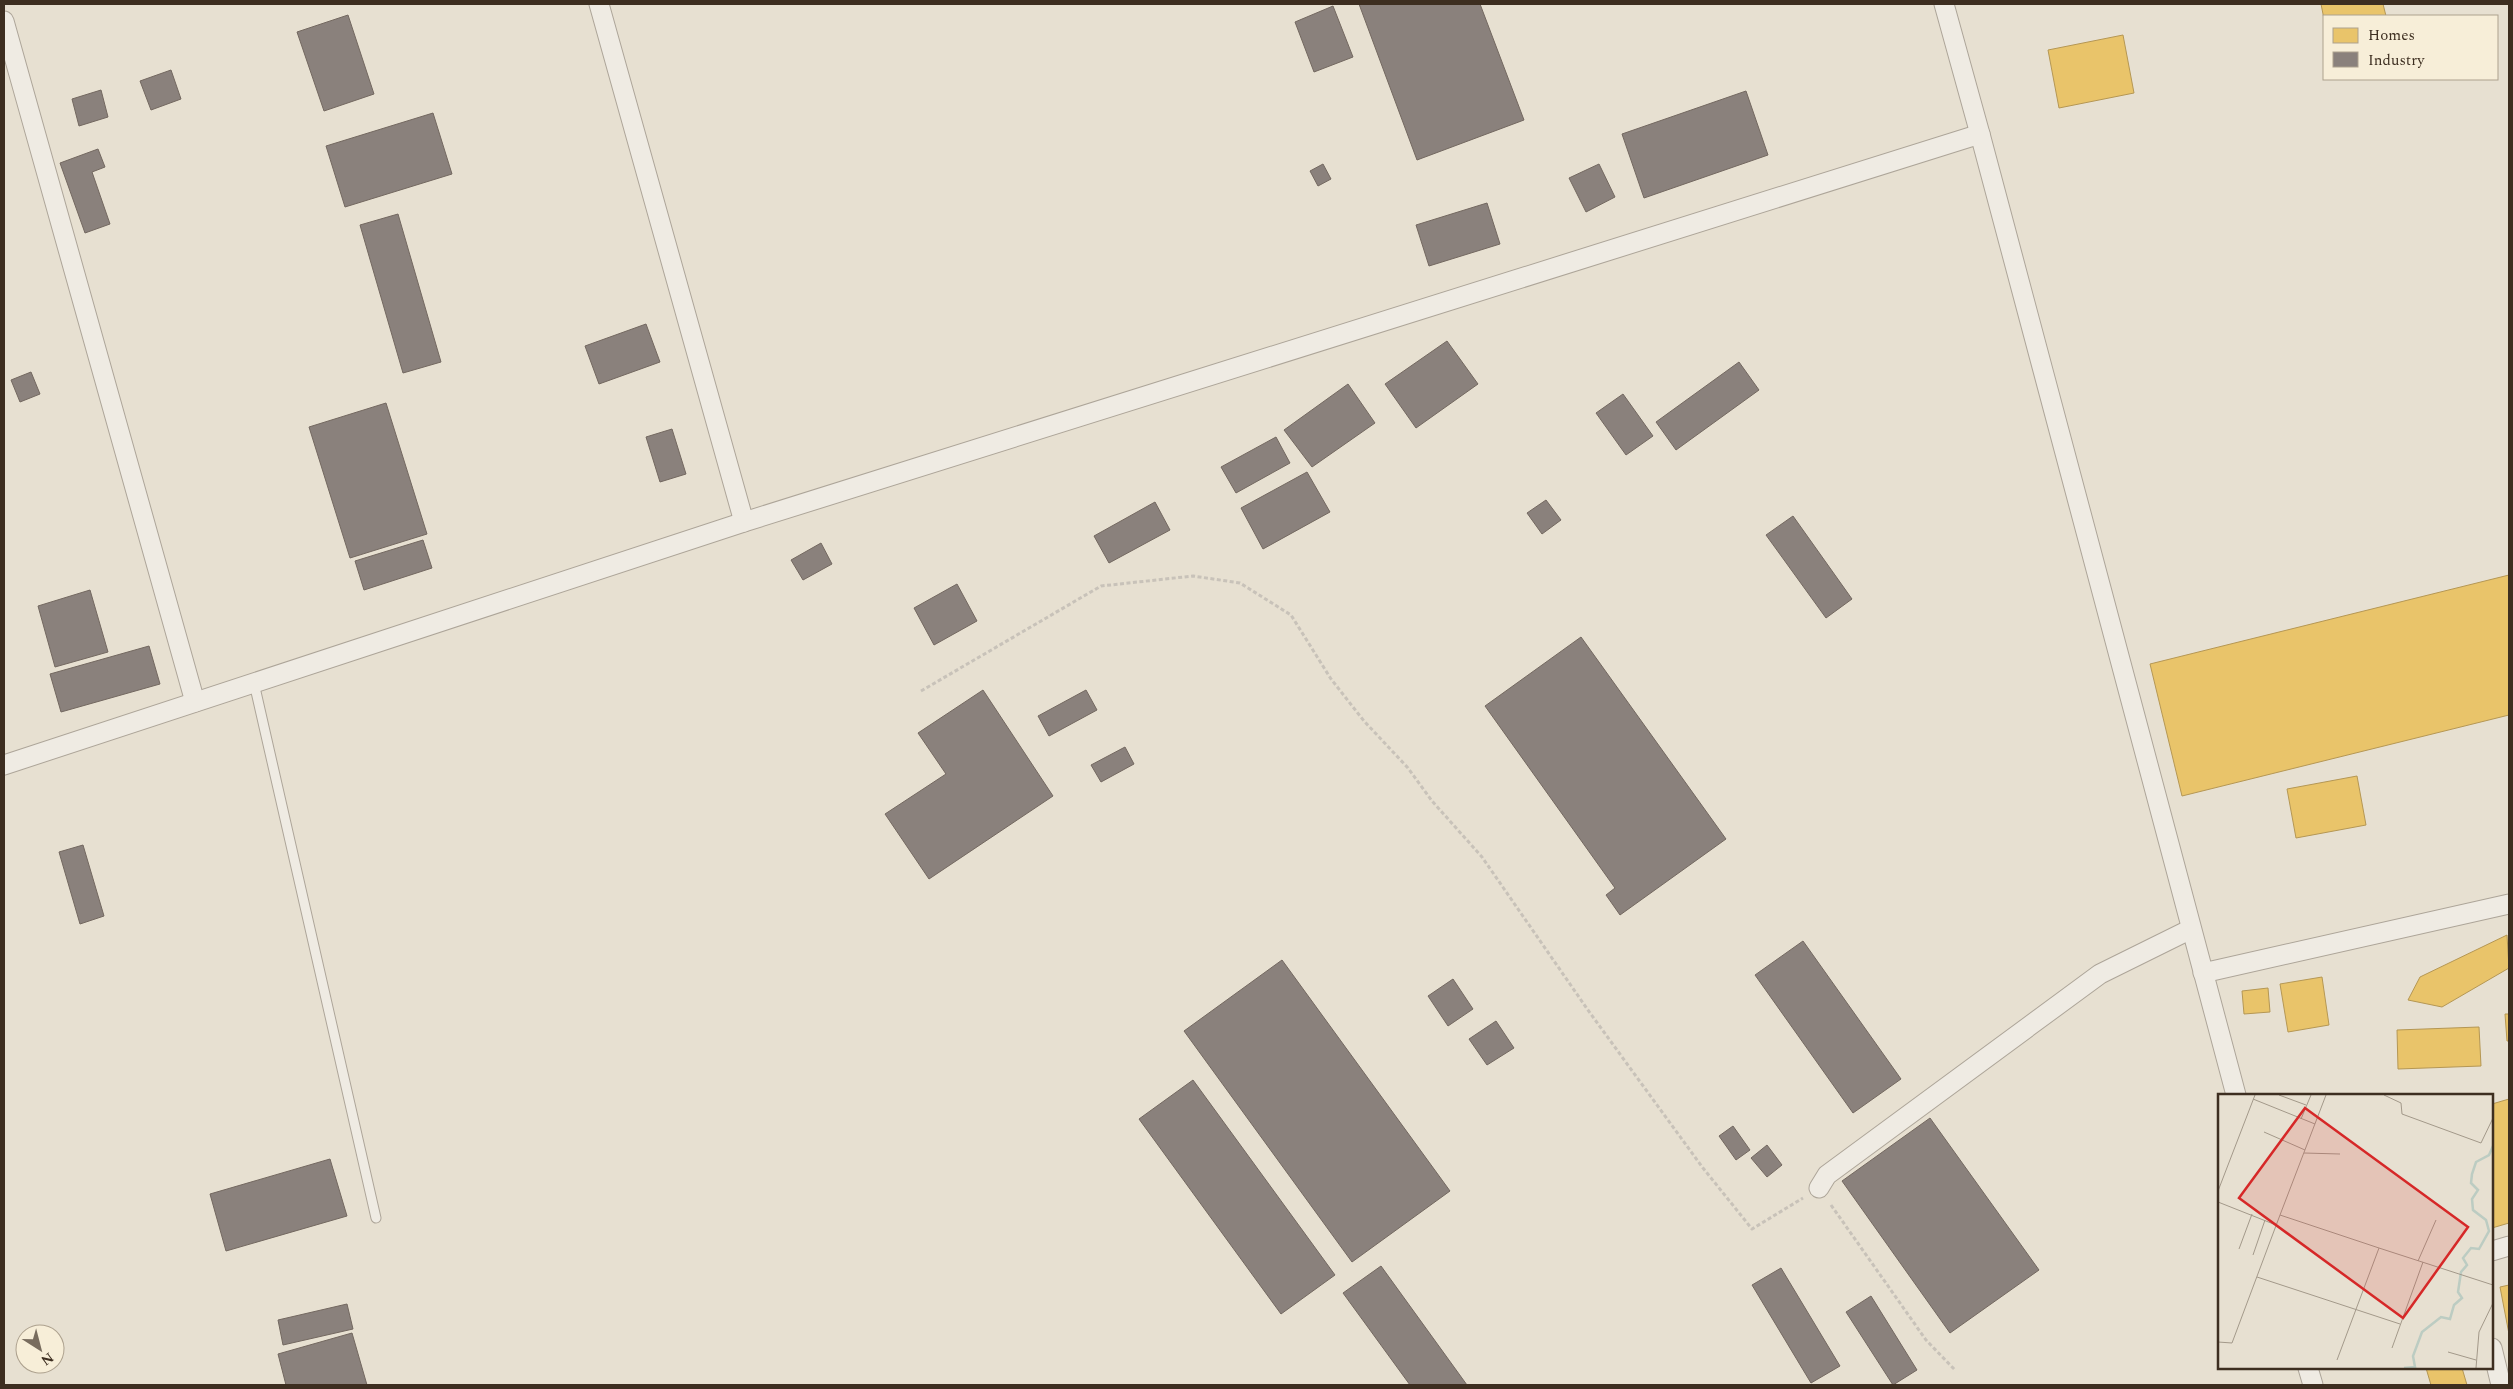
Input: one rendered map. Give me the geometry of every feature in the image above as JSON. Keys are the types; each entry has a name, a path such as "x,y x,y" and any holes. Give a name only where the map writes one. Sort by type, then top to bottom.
{"street":[{"path":"599,4 744,522"},
{"path":"1948,4 1980,134 2236,1094"},
{"path":"4,21 195,702"},
{"path":"4,765 744,522 1980,134"},
{"path":"2203,973 2509,904"},
{"path":"1819,1188 1827,1175 2100,974 2191,929"},
{"path":"2493,1251 2509,1246"},
{"path":"2493,1352 2502,1385"},
{"path":"2308,1369 2313,1385"}],"lane":[{"path":"254,683 376,1218"}],"path":[{"path":"921,691 1102,586 1193,576 1240,583 1291,616 1332,679 1364,721 1408,768 1432,801 1482,856 1590,1013 1703,1168 1752,1229 1819,1188 1926,1340 1955,1370"}],"building: Homes":[{"path":"2321,4 2383,4 2386,15 2323,15"},
{"path":"2123,35 2134,93 2059,108 2048,50"},
{"path":"2509,575 2509,715 2182,796 2150,664"},
{"path":"2357,776 2366,825 2296,838 2287,789"},
{"path":"2507,935 2509,968 2442,1007 2408,1000 2420,977"},
{"path":"2322,977 2329,1025 2288,1032 2280,984"},
{"path":"2268,988 2270,1012 2244,1014 2242,991"},
{"path":"2505,1014 2509,1014 2509,1041 2507,1041"},
{"path":"2479,1027 2481,1066 2398,1069 2397,1030"},
{"path":"2509,1099 2509,1223 2493,1228 2493,1104"},
{"path":"2509,1285 2509,1334 2500,1287"},
{"path":"2426,1369 2462,1369 2467,1385 2431,1385"}],"building: Industry":[{"path":"1359,4 1480,4 1524,120 1417,160"},
{"path":"1333,6 1353,57 1314,72 1295,22"},
{"path":"348,15 374,94 324,111 297,32"},
{"path":"171,70 181,99 151,110 140,81"},
{"path":"101,90 108,117 79,126 72,99"},
{"path":"1746,91 1768,155 1644,198 1622,134"},
{"path":"433,113 452,174 345,207 326,146"},
{"path":"98,149 105,167 92,172 110,224 85,233 60,163"},
{"path":"1323,164 1331,179 1318,186 1310,171"},
{"path":"1599,164 1615,197 1586,212 1569,178"},
{"path":"1487,203 1500,244 1429,266 1416,225"},
{"path":"398,214 441,362 403,373 360,225"},
{"path":"646,324 660,362 599,384 585,346"},
{"path":"1447,341 1478,384 1416,428 1385,384"},
{"path":"1739,362 1759,390 1676,450 1656,422"},
{"path":"31,372 40,394 20,402 11,380"},
{"path":"1348,384 1375,423 1312,467 1284,430"},
{"path":"1623,394 1653,436 1626,455 1596,413"},
{"path":"386,403 427,534 350,558 309,427"},
{"path":"672,429 686,474 660,482 646,437"},
{"path":"1276,437 1290,463 1236,493 1221,467"},
{"path":"1307,472 1330,512 1263,549 1241,508"},
{"path":"1546,500 1561,520 1542,534 1527,513"},
{"path":"1155,502 1170,530 1109,563 1094,536"},
{"path":"1793,516 1852,599 1826,618 1766,535"},
{"path":"423,540 432,568 364,590 355,561"},
{"path":"821,543 832,564 803,580 791,560"},
{"path":"957,584 977,621 934,645 914,608"},
{"path":"90,590 108,652 55,667 38,606"},
{"path":"1581,637 1726,839 1620,915 1606,895 1615,888 1485,706"},
{"path":"149,646 160,684 61,712 50,674"},
{"path":"983,690 1053,796 929,879 885,814 946,774 918,733"},
{"path":"1086,690 1097,710 1049,736 1038,716"},
{"path":"1125,747 1134,764 1101,782 1091,765"},
{"path":"83,845 104,916 80,924 59,852"},
{"path":"1803,941 1901,1079 1853,1113 1755,975"},
{"path":"1282,960 1450,1191 1352,1262 1184,1031"},
{"path":"1453,979 1473,1009 1448,1026 1428,996"},
{"path":"1496,1021 1514,1048 1487,1065 1469,1039"},
{"path":"1193,1080 1335,1275 1281,1314 1139,1119"},
{"path":"1930,1118 2039,1270 1950,1333 1842,1181"},
{"path":"1733,1126 1750,1150 1736,1160 1719,1136"},
{"path":"1767,1145 1782,1165 1767,1177 1751,1158"},
{"path":"330,1159 347,1216 226,1251 210,1194"},
{"path":"1381,1266 1467,1385 1410,1385 1343,1293"},
{"path":"1781,1268 1840,1366 1811,1383 1752,1285"},
{"path":"1871,1296 1917,1370 1893,1385 1846,1312"},
{"path":"347,1304 353,1329 283,1345 278,1320"},
{"path":"352,1333 367,1385 286,1385 278,1354"}]}
